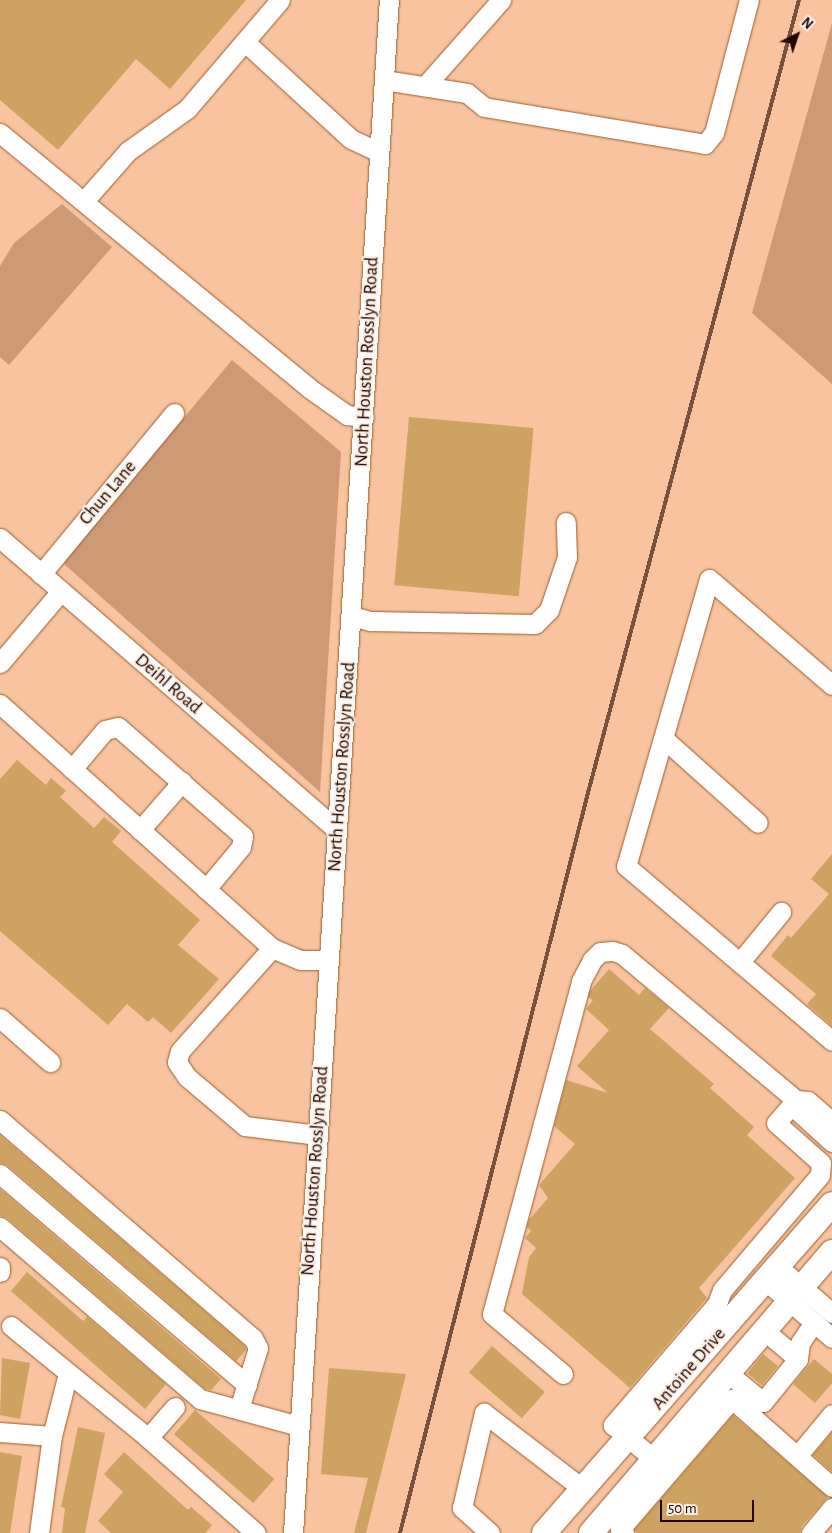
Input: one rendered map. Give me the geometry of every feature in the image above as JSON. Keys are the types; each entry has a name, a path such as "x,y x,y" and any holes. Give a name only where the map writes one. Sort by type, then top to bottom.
{"main road":[{"name":"Antoine Drive","path":"544,1533 832,1204"},
{"name":"Antoine Drive","path":"591,1533 766,1332 832,1252"}],"street":[{"path":"84,201 128,151 187,109 280,0"},
{"name":"North Houston Rosslyn Road","path":"292,1533 352,616 389,0"},
{"path":"425,86 501,0"},
{"path":"384,80 466,93 484,108 705,144 714,134 749,0"},
{"path":"245,42 351,139 379,152"},
{"path":"0,133 309,388 347,415 364,417"},
{"name":"Chun Lane","path":"41,574 174,413"},
{"path":"352,616 370,621 535,624 549,610 567,557 566,522"},
{"name":"Deihl Road","path":"0,538 337,830"},
{"path":"832,685 709,579 626,866 832,1041"},
{"path":"0,663 61,591"},
{"path":"4,716 72,769 272,948 300,960 329,960"},
{"path":"72,769 105,730 118,727 243,836 244,841 206,889"},
{"path":"663,738 758,823"},
{"path":"140,830 182,782"},
{"path":"740,962 782,912"},
{"path":"272,948 180,1051 177,1062 187,1078 245,1126 318,1135"},
{"path":"563,1374 492,1314 568,1024 592,960 600,952 622,954 796,1100 808,1101 832,1122"},
{"path":"0,1018 50,1062"},
{"path":"796,1100 799,1112 832,1142"},
{"path":"654,1459 613,1425 717,1304 722,1290 820,1175 820,1163 776,1123 796,1100"},
{"path":"0,1120 253,1338 258,1348 239,1409"},
{"path":"0,1174 247,1385"},
{"path":"0,1227 200,1399 299,1426"},
{"path":"0,1267 0,1272"},
{"path":"772,1274 797,1295 832,1313"},
{"path":"797,1295 814,1322 832,1338"},
{"path":"729,1374 763,1402 798,1359 800,1343 814,1322"},
{"path":"11,1326 148,1438 247,1531"},
{"path":"766,1332 798,1359"},
{"path":"39,1533 52,1436 68,1374"},
{"path":"624,1533 620,1529 732,1399 798,1455 832,1487"},
{"path":"148,1438 175,1407"},
{"path":"490,1533 462,1508 484,1414 583,1489"},
{"path":"798,1455 832,1414"},
{"path":"0,1432 52,1436"},
{"path":"811,1533 832,1508"}],"shaded area":[{"path":"832,23 832,384 752,313"},
{"path":"62,204 112,247 9,365 0,357 0,266 14,243"},
{"path":"232,360 341,452 320,792 63,563"}],"building":[{"path":"0,0 246,0 170,89 136,59 58,150 0,100"},
{"path":"409,417 534,428 519,596 394,585"},
{"path":"17,760 46,785 51,778 66,791 60,797 94,828 104,817 121,831 112,842 200,920 178,945 219,979 171,1033 153,1017 148,1022 127,1004 108,1025 0,931 0,779"},
{"path":"832,854 832,1026 807,1004 816,994 771,956 788,935 791,938 829,894 811,879"},
{"path":"609,969 639,995 645,988 669,1008 650,1029 714,1084 710,1088 754,1127 747,1135 795,1178 699,1288 707,1298 630,1388 522,1294 529,1257 536,1248 525,1238 531,1231 527,1227 529,1220 548,1198 539,1185 575,1144 554,1126 566,1080 608,1093 577,1066 609,1030 586,1009 593,1000 588,997 590,991"},
{"path":"0,1135 244,1345 246,1350 236,1361 7,1165 0,1163"},
{"path":"0,1189 221,1379 211,1390 205,1389 7,1218 0,1216"},
{"path":"27,1272 83,1321 87,1317 166,1384 145,1409 11,1291"},
{"path":"492,1346 545,1392 522,1418 469,1372"},
{"path":"763,1354 778,1366 762,1385 747,1373"},
{"path":"2,1358 30,1363 20,1419 0,1415"},
{"path":"814,1359 832,1374 832,1383 815,1403 793,1384"},
{"path":"329,1368 406,1374 366,1533 354,1533 368,1478 321,1474"},
{"path":"195,1410 274,1479 253,1503 174,1434"},
{"path":"733,1415 828,1497 802,1526 800,1533 636,1533 635,1529"},
{"path":"78,1427 105,1433 85,1533 62,1533 65,1508 61,1507"},
{"path":"832,1432 832,1472 813,1455"},
{"path":"0,1452 22,1456 10,1533 0,1533"},
{"path":"124,1452 188,1510 191,1507 212,1525 205,1533 111,1533 98,1521 123,1492 104,1474"}],"railway":[{"path":"400,1533 589,789 799,0"}]}
